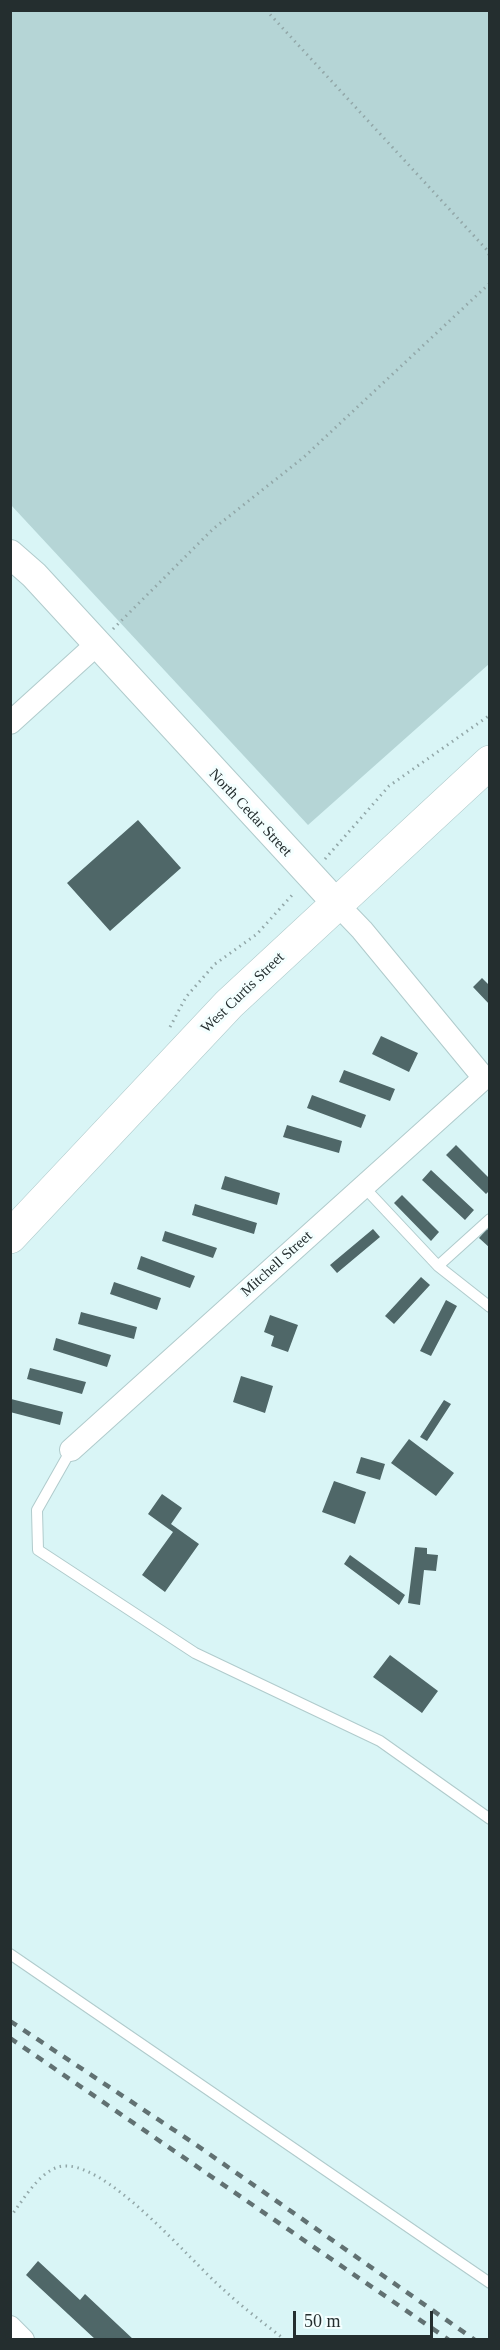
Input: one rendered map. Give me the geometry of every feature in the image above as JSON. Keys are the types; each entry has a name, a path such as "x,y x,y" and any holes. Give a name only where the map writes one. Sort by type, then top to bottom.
{"main road":[{"name":"West Curtis Street","path":"10,1237 229,1004 489,762"}],"street":[{"name":"North Cedar Street","path":"10,554 34,575 309,876 362,930 487,1076"},
{"path":"10,723 96,645"},
{"name":"Mitchell Street","path":"71,1450 487,1076"},
{"path":"10,2327 23,2340"}],"lane":[{"path":"363,1186 438,1266 489,1307"},
{"path":"438,1266 489,1219"},
{"path":"71,1450 37,1510 38,1550 195,1653 380,1741 489,1819"},
{"path":"10,1954 489,2283"}],"path":[{"path":"266,10 487,250 489,257"},
{"path":"96,645 213,529 304,457 489,283"},
{"path":"166,1033 186,997 215,964 257,934 389,786 489,715"},
{"path":"10,2217 47,2173 59,2167 92,2173 122,2192 223,2290 285,2340"}],"shaded area":[{"path":"10,11 489,11 489,664 308,825 11,505"}],"building":[{"path":"138,820 181,868 110,931 67,883"},
{"path":"482,978 490,986 490,1005 473,987"},
{"path":"381,1036 418,1053 409,1072 372,1054"},
{"path":"344,1070 395,1089 390,1101 339,1082"},
{"path":"312,1095 366,1115 361,1128 307,1108"},
{"path":"287,1125 342,1141 339,1153 283,1137"},
{"path":"456,1145 490,1179 490,1190 486,1194 446,1155"},
{"path":"431,1170 474,1210 465,1220 422,1180"},
{"path":"225,1176 280,1193 277,1205 221,1189"},
{"path":"402,1195 439,1232 431,1241 394,1203"},
{"path":"195,1204 257,1223 254,1234 192,1215"},
{"path":"373,1229 380,1237 337,1273 330,1265"},
{"path":"487,1229 490,1231 490,1248 479,1238"},
{"path":"165,1231 217,1248 213,1258 162,1241"},
{"path":"141,1256 195,1276 190,1288 137,1269"},
{"path":"421,1277 430,1285 394,1324 385,1316"},
{"path":"114,1282 161,1298 157,1310 110,1294"},
{"path":"446,1300 457,1306 431,1356 420,1351"},
{"path":"81,1312 137,1327 134,1339 78,1324"},
{"path":"270,1315 298,1325 288,1352 271,1346 274,1336 264,1332"},
{"path":"56,1338 111,1355 107,1367 53,1350"},
{"path":"30,1368 86,1382 82,1394 27,1379"},
{"path":"241,1376 273,1386 265,1413 233,1402"},
{"path":"11,1399 63,1412 60,1425 10,1412"},
{"path":"444,1400 451,1404 427,1441 420,1437"},
{"path":"409,1439 454,1473 436,1496 391,1463"},
{"path":"361,1457 385,1464 380,1480 356,1473"},
{"path":"334,1481 366,1492 355,1524 322,1512"},
{"path":"162,1494 182,1508 171,1524 199,1544 165,1592 142,1575 173,1532 148,1514"},
{"path":"415,1547 427,1548 427,1554 438,1555 436,1571 424,1570 420,1605 408,1603"},
{"path":"350,1555 405,1595 399,1605 344,1564"},
{"path":"390,1655 438,1691 422,1713 373,1677"},
{"path":"38,2261 80,2300 85,2294 134,2340 96,2340 26,2275"}],"railway":[{"path":"10,2021 195,2144 475,2340"},
{"path":"10,2038 449,2340"}]}
